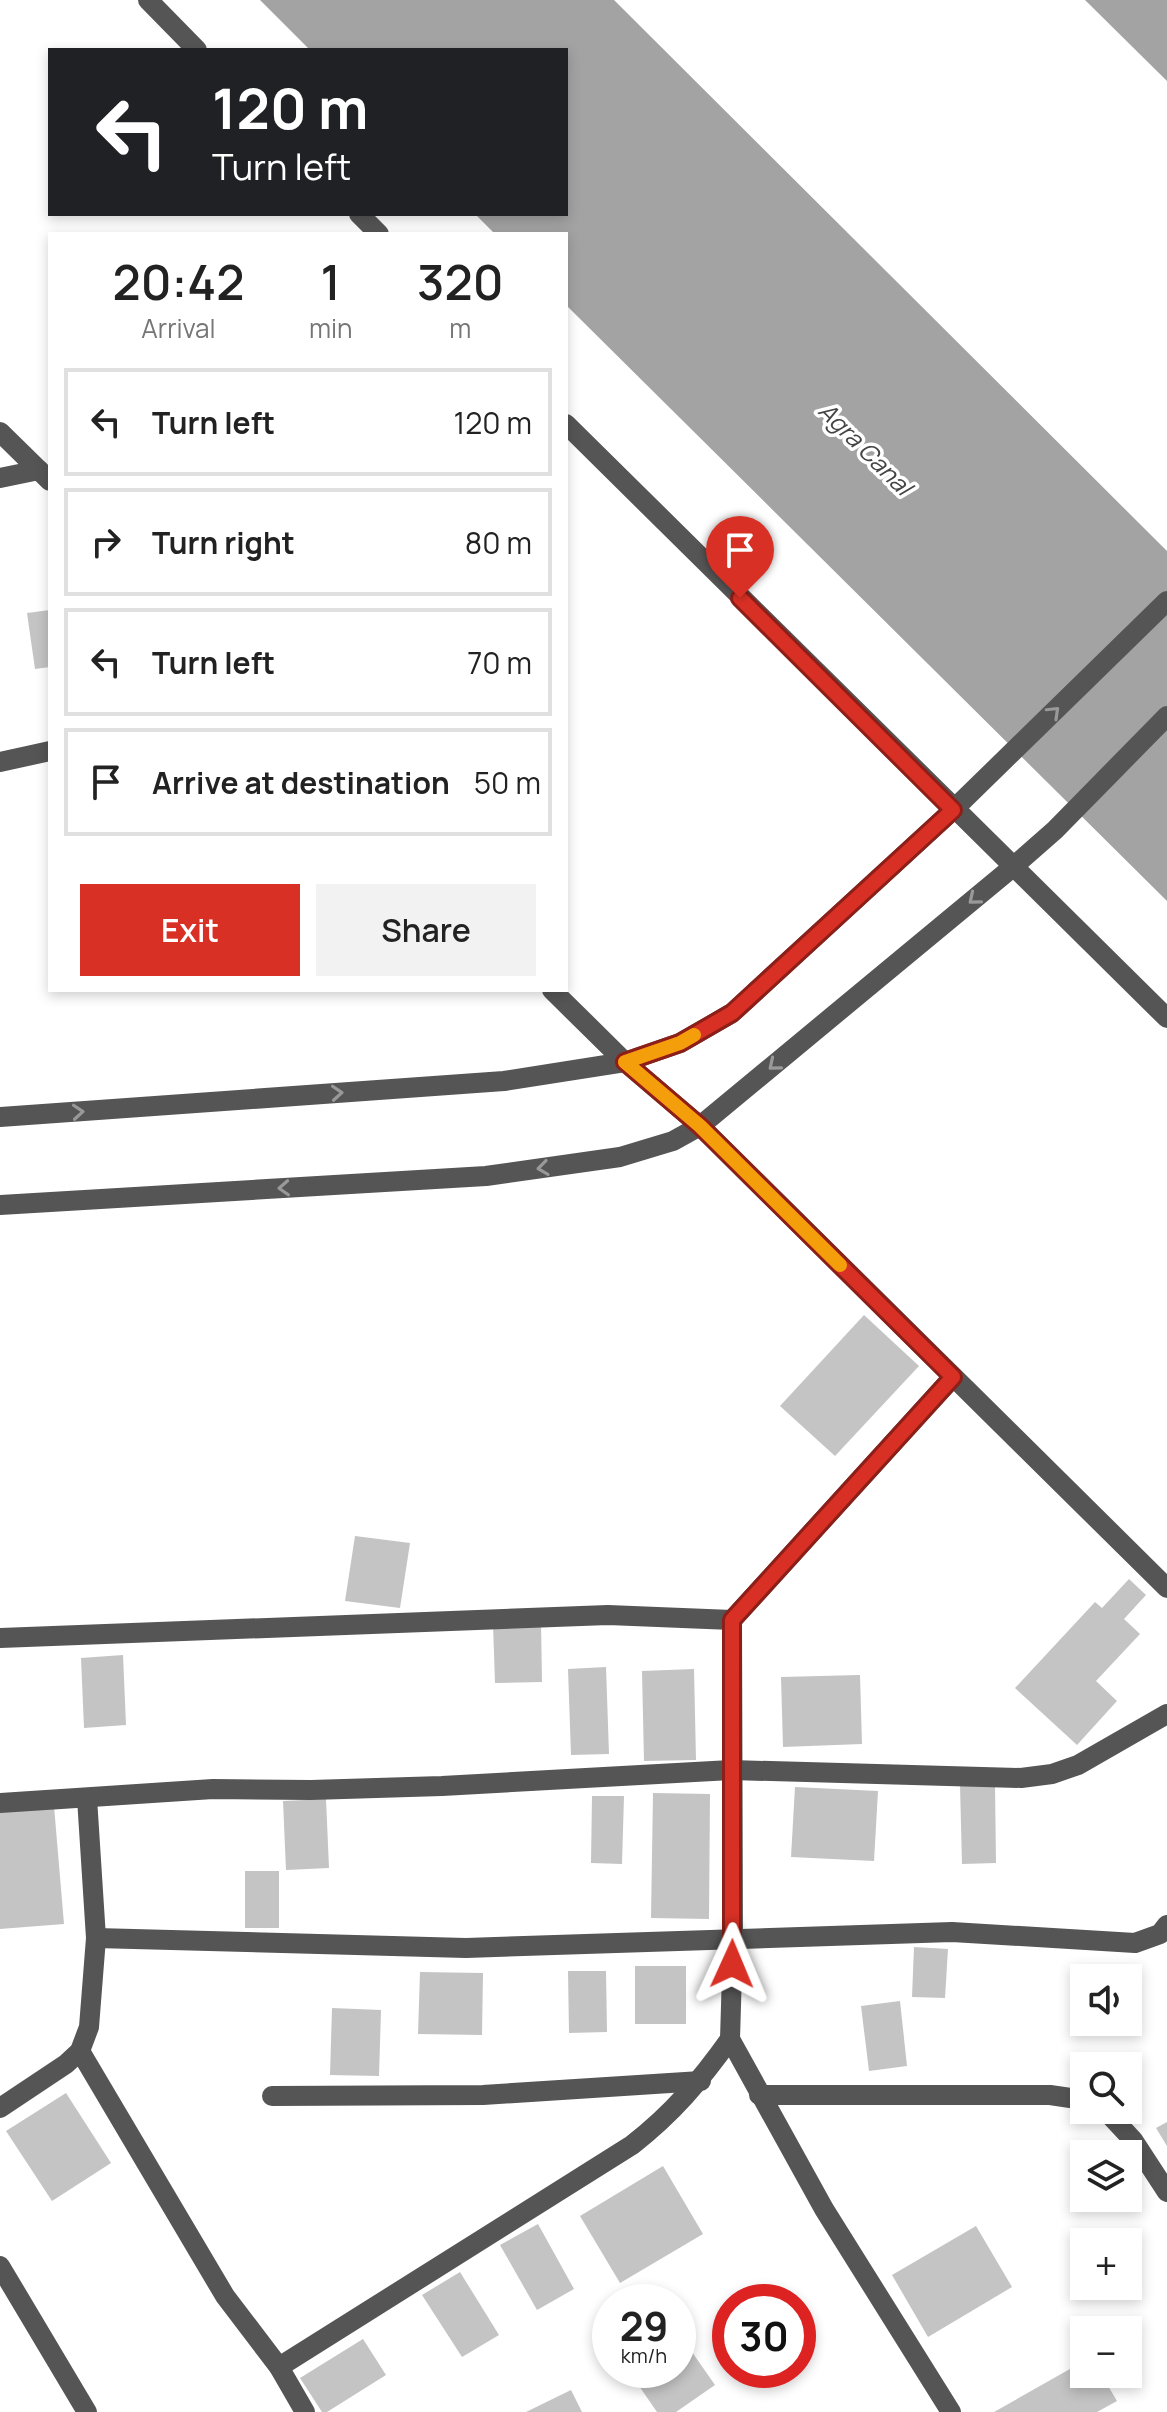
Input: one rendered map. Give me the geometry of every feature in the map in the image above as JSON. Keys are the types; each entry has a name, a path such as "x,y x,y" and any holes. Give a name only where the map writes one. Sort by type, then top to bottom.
{"street":[{"path":"148,0 195,48"},
{"path":"361,216 377,232"},
{"path":"568,426 953,810 1167,1018"},
{"path":"0,432 44,476"},
{"path":"0,478 44,476"},
{"path":"0,1117 504,1081 625,1062 680,1043 732,1013 999,767 1167,601"},
{"path":"0,1205 486,1176 620,1157 673,1141 700,1126 1014,866 1055,830 1167,716"},
{"path":"0,762 48,751"},
{"path":"554,992 625,1062 700,1126 1167,1588"},
{"path":"951,2412 824,2209 730,2039 733,1939 732,1620 953,1377"},
{"path":"0,1638 608,1615 732,1620"},
{"path":"0,1803 213,1789 442,1786 731,1770 1021,1778 1052,1774 1078,1765 1167,1714"},
{"path":"0,2108 66,2064 80,2051 89,2027 96,1938 87,1798"},
{"path":"96,1938 466,1948 952,1932 1135,1943 1160,1934 1167,1925"},
{"path":"279,2367 632,2145 665,2119 701,2081 730,2039"},
{"path":"80,2051 225,2296 279,2367 305,2412"},
{"path":"272,2096 483,2095 701,2081"},
{"path":"759,2095 1050,2095 1070,2098"},
{"path":"1118,2124 1133,2140 1167,2192"},
{"path":"0,2266 87,2412"}],"water":[{"name":"Agra Canal","path":"260,0 614,0 1167,551 1167,901 568,307 568,232 493,232 477,216 568,216 568,48 308,48"},
{"path":"1085,0 1167,0 1167,81"}],"building":[{"path":"48,610 48,667 35,669 27,613"},
{"path":"864,1315 919,1366 835,1456 780,1406"},
{"path":"355,1536 410,1543 400,1608 345,1601"},
{"path":"1129,1579 1146,1595 1124,1619 1140,1634 1096,1681 1117,1701 1077,1745 1015,1688 1095,1602 1102,1608"},
{"path":"541,1622 542,1682 495,1683 493,1624"},
{"path":"123,1655 126,1725 84,1728 81,1658"},
{"path":"606,1667 609,1754 571,1755 568,1669"},
{"path":"694,1669 696,1760 644,1761 642,1671"},
{"path":"860,1675 862,1744 783,1747 781,1677"},
{"path":"995,1784 996,1863 962,1864 960,1785"},
{"path":"795,1787 878,1791 874,1861 791,1857"},
{"path":"653,1793 710,1794 709,1919 651,1918"},
{"path":"592,1796 624,1796 622,1864 591,1863"},
{"path":"326,1799 329,1868 286,1870 283,1801"},
{"path":"54,1806 64,1924 0,1929 0,1809"},
{"path":"245,1871 279,1871 279,1928 245,1928"},
{"path":"914,1947 948,1949 945,1998 912,1997"},
{"path":"635,1966 686,1966 686,2024 635,2024"},
{"path":"568,1971 606,1971 607,2032 569,2033"},
{"path":"420,1972 483,1973 482,2035 418,2034"},
{"path":"900,2001 907,2066 869,2071 861,2006"},
{"path":"332,2008 381,2010 379,2076 330,2075"},
{"path":"66,2093 111,2163 52,2201 6,2131"},
{"path":"1167,2122 1167,2146 1156,2128"},
{"path":"663,2166 703,2234 620,2283 580,2216"},
{"path":"538,2224 574,2289 537,2310 500,2245"},
{"path":"976,2226 1012,2287 928,2337 892,2275"},
{"path":"460,2272 499,2335 462,2357 422,2295"},
{"path":"363,2339 386,2375 327,2412 322,2412 300,2378"},
{"path":"696,2358 712,2381 712,2387 676,2412 657,2412 640,2388 696,2388"},
{"path":"1070,2369 1070,2388 1109,2388 1117,2401 1097,2412 994,2412"},
{"path":"571,2390 582,2412 526,2412"}],"slow traffic":[{"path":"694,1035 625,1062 700,1126 840,1265"}],"route":[{"path":"732,1964 732,1620 953,1377 700,1126 625,1062 680,1043 732,1013 953,810 740,598"}]}
